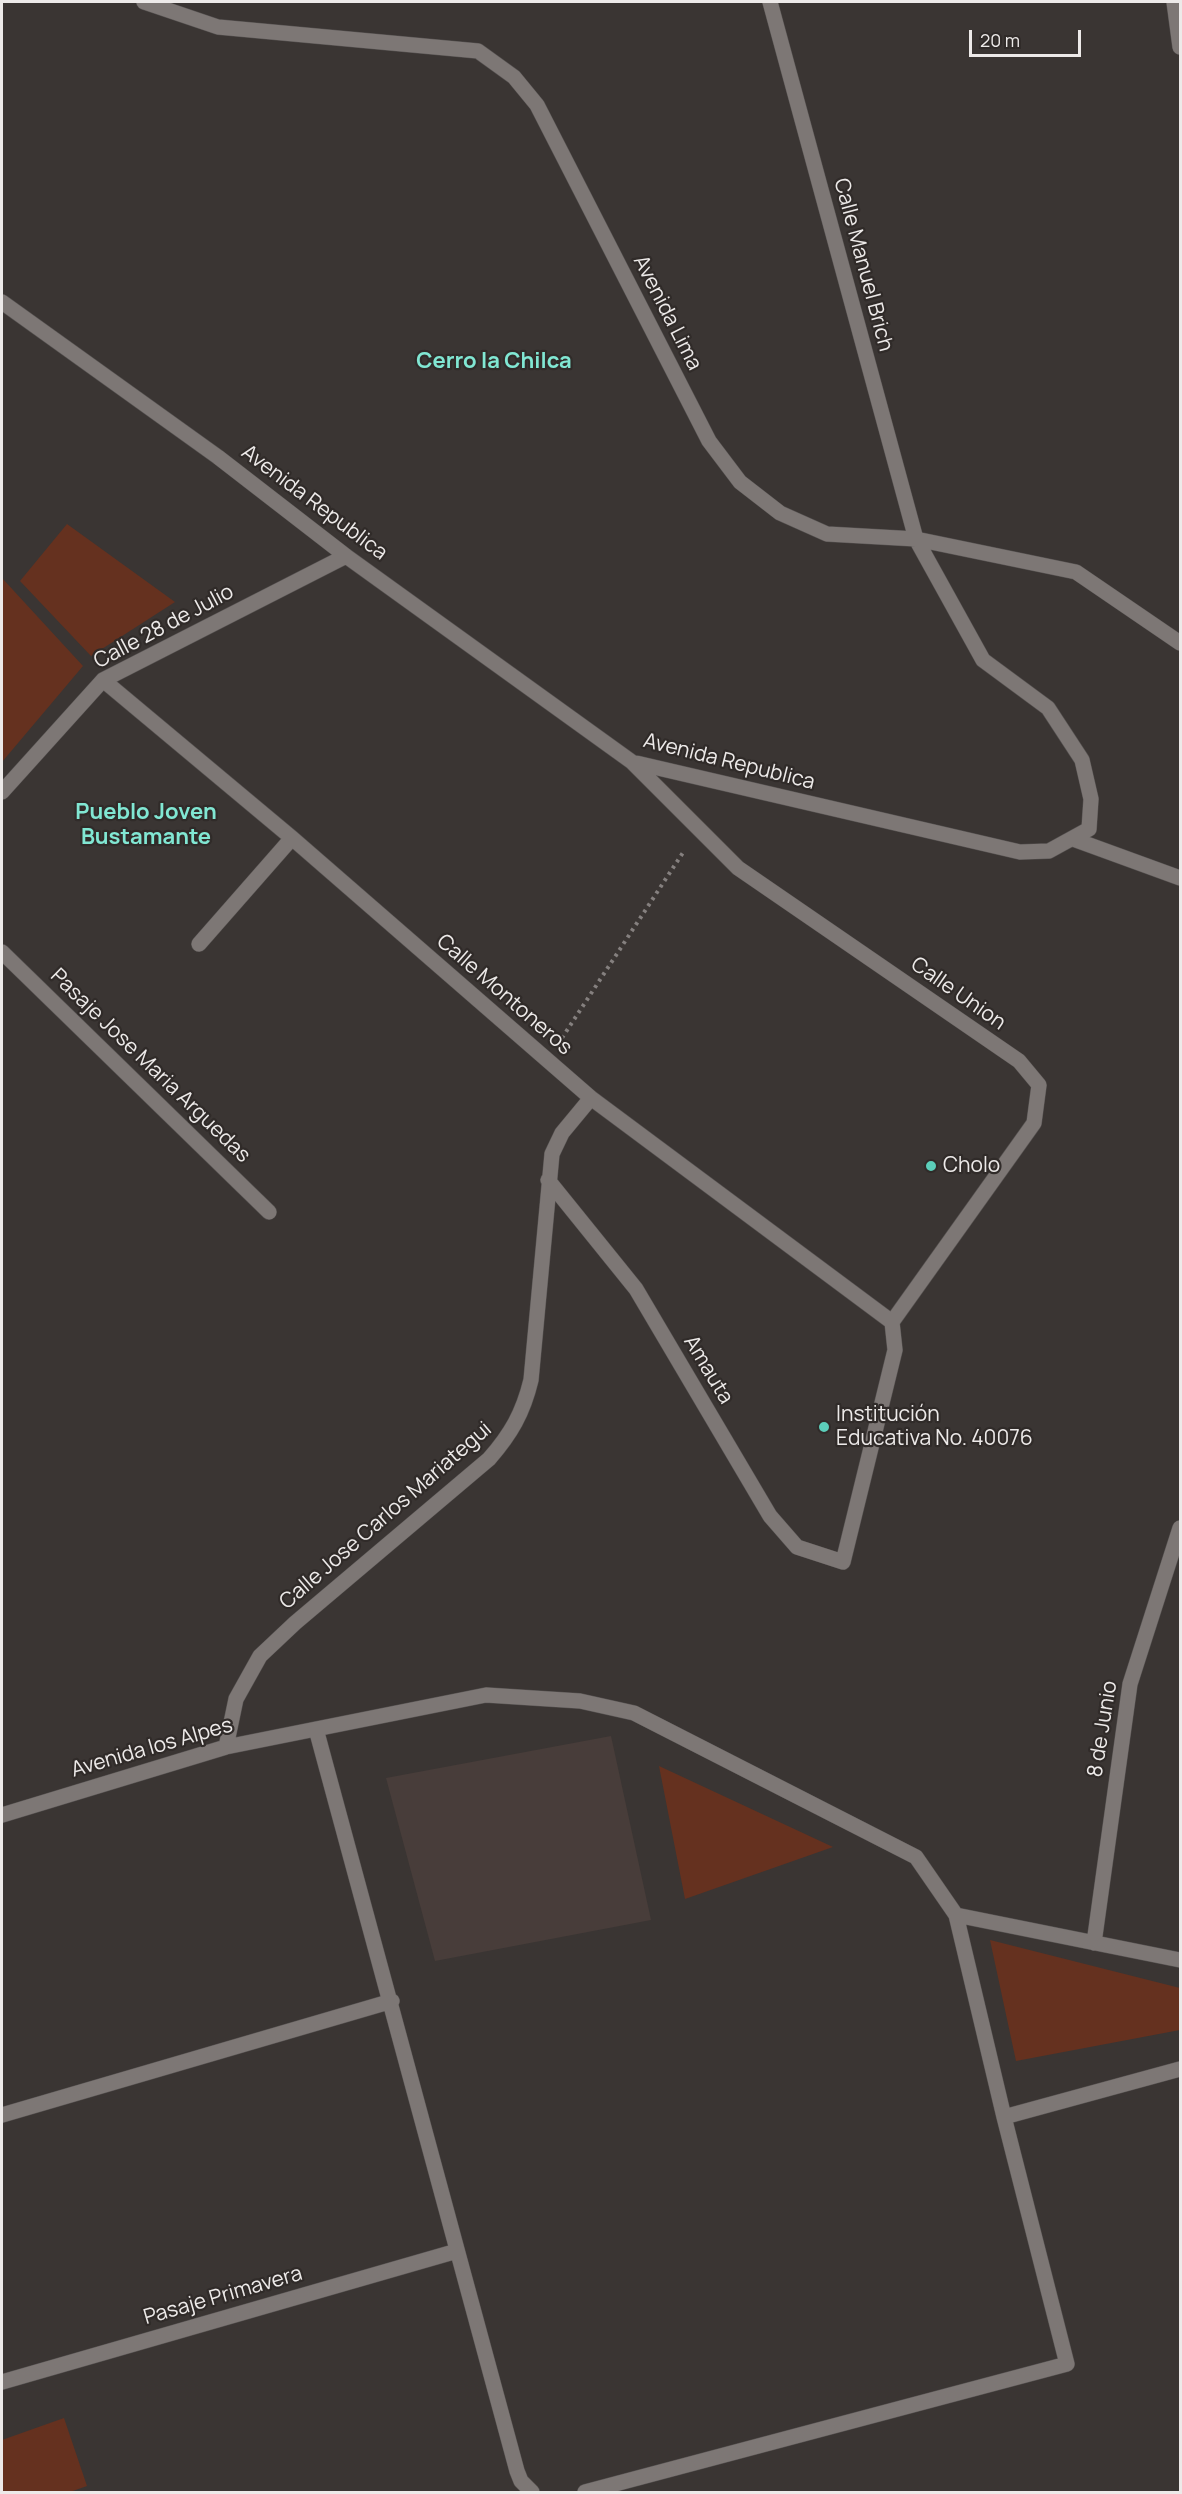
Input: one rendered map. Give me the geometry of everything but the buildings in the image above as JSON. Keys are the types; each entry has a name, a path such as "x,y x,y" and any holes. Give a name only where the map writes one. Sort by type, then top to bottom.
{"street":[{"name":"Avenida Lima","path":"144,2 218,27 478,51 514,77 537,105 709,441 740,482 780,513 827,534 916,539 1076,572 1180,643"},
{"name":"Calle Manuel Brich","path":"770,2 916,539"},
{"path":"1174,2 1180,47"},
{"name":"Avenida Republica","path":"2,302 218,457 346,556 632,762 1020,852 1049,850 1073,839 1089,829 1091,799 1082,760 1048,708 983,660 916,539"},
{"name":"Calle 28 de Julio","path":"2,792 104,680 346,556"},
{"name":"Calle Montoneros","path":"104,680 292,838 591,1098 892,1322"},
{"name":"Calle Union","path":"632,762 738,868 1018,1061 1039,1085 1034,1123 892,1322"},
{"path":"199,944 292,838"},
{"path":"1073,839 1180,878"},
{"name":"Pasaje Jose Maria Arguedas","path":"2,952 269,1212"},
{"name":"Calle Jose Carlos Mariategui","path":"226,1747 236,1699 260,1656 295,1623 489,1459 509,1437 524,1410 531,1380 552,1154 562,1133 591,1098"},
{"name":"Amauta","path":"548,1180 636,1289 770,1516 797,1547 843,1562 895,1350 892,1322"},
{"name":"8 de Junio","path":"1094,1943 1130,1684 1180,1528"},
{"name":"Avenida los Alpes","path":"2,1815 226,1747 486,1695 580,1701 634,1713 916,1857 956,1915"},
{"path":"316,1729 392,2001 517,2471 521,2481 532,2493"},
{"path":"585,2493 1067,2364 1004,2117 956,1915 1180,1960"},
{"path":"2,2115 392,2001"},
{"path":"1004,2117 1180,2069"},
{"name":"Pasaje Primavera","path":"2,2382 457,2251"}],"path":[{"path":"547,1061 699,828"}],"shaded area":[{"path":"67,524 175,602 91,656 20,581"},
{"path":"2,578 83,666 2,762"},
{"path":"611,1736 651,1920 435,1961 386,1778"},
{"path":"659,1766 833,1847 685,1899"},
{"path":"990,1940 1180,1988 1180,2030 1016,2061"},
{"path":"64,2418 87,2486 70,2492 2,2492 2,2440"}],"place":[{"name":"Cholo","path":"931,1166"},
{"name":"Institución Educativa No. 40076","path":"824,1427"}],"district":[{"name":"Cerro la Chilca","path":"494,362"},
{"name":"Pueblo Joven Bustamante","path":"146,826"}]}
